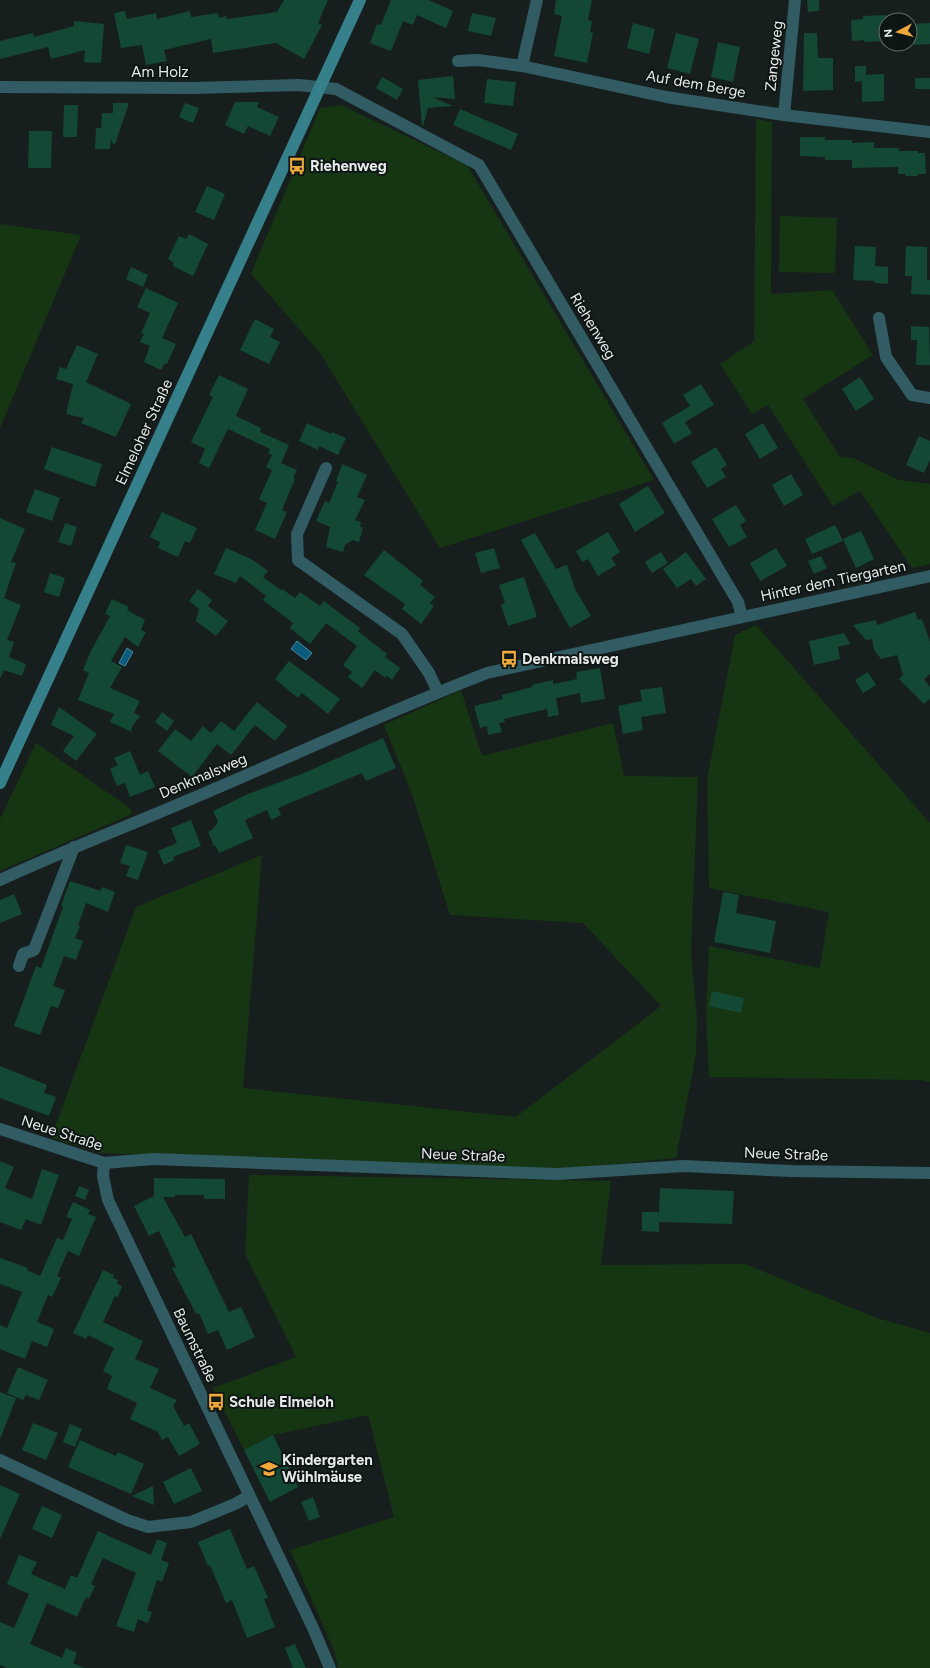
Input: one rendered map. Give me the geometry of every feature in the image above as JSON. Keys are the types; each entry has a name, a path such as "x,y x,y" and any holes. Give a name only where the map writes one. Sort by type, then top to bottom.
{"street":[{"name":"Elmeloher Straße","path":"0,784 360,0"},
{"path":"522,66 537,0"},
{"name":"Zangeweg","path":"784,115 795,0"},
{"name":"Auf dem Berge","path":"458,61 478,60 522,66 666,97 784,115 930,132"},
{"name":"Am Holz","path":"0,87 193,88 299,85 318,91"},
{"name":"Riehenweg","path":"318,91 336,89 479,165 738,602 742,617"},
{"path":"879,318 886,357 912,394 930,398"},
{"path":"326,468 297,534 298,560 402,634 429,673 438,692"},
{"name":"Hinter dem Tiergarten","path":"742,617 930,576"},
{"name":"Denkmalsweg","path":"0,880 438,692 487,673 742,617"},
{"path":"19,966 24,954 34,950 74,847"},
{"name":"Neue Straße","path":"0,1129 104,1163 153,1159 558,1174 684,1166 791,1171 930,1173"},
{"name":"Baumstraße","path":"104,1163 103,1176 108,1200 313,1628 330,1668"},
{"path":"0,1460 127,1520 148,1527 191,1522 235,1504 249,1496"}],"green space":[{"path":"341,105 467,165 654,480 440,548 320,353 251,274 320,108"},
{"path":"756,119 772,122 771,294 832,290 873,355 803,399 840,457 853,458 899,480 930,484 930,564 912,568 860,491 833,506 768,405 752,414 720,364 754,341"},
{"path":"780,216 837,218 835,273 779,272"},
{"path":"0,224 81,235 0,428"},
{"path":"756,625 930,823 930,1082 921,1080 709,1077 706,1014 709,946 820,968 829,912 709,888 707,779 735,635"},
{"path":"461,690 482,756 613,723 624,776 698,777 691,954 697,1019 696,1054 676,1158 562,1169 100,1153 51,1138 136,907 262,855 243,1088 516,1117 661,1006 583,923 450,915 412,794 384,725"},
{"path":"36,743 130,808 132,814 0,871 0,819"},
{"path":"249,1175 611,1181 601,1265 745,1264 877,1318 930,1333 930,1668 338,1668 335,1653 290,1550 394,1517 368,1415 273,1435 244,1450 213,1388 296,1357 245,1254"}],"water":[{"path":"297,641 312,653 306,660 291,649"},
{"path":"127,648 133,652 125,666 119,663"}],"building":[{"path":"284,0 328,0 318,23 322,25 304,59 276,43 213,53 211,39 164,50 167,61 146,65 142,45 121,48 114,13 125,11 127,19 156,13 157,19 190,11 191,17 218,13 219,18 226,16 227,19 277,12"},
{"path":"391,0 429,0 453,11 446,28 417,15 413,25 403,21 391,51 370,43 377,24 381,25"},
{"path":"556,0 592,0 588,20 592,21 590,32 593,33 587,63 554,56 562,16 554,14"},
{"path":"807,0 819,0 819,11 808,12"},
{"path":"472,13 496,18 491,36 468,31"},
{"path":"878,15 878,41 852,41 851,20 863,19 863,16"},
{"path":"74,21 104,24 101,63 84,62 85,50 51,59 48,47 0,59 0,41 33,33 34,37 74,26"},
{"path":"633,23 655,29 649,54 627,48"},
{"path":"930,23 930,44 918,45 918,24"},
{"path":"676,33 699,39 690,74 667,68"},
{"path":"804,33 817,33 818,58 833,58 833,90 803,91"},
{"path":"718,42 740,47 733,82 711,77"},
{"path":"855,66 866,66 866,75 884,74 884,101 862,102 862,81 855,82"},
{"path":"453,76 455,99 432,97 453,106 428,108 422,126 418,80"},
{"path":"382,77 403,89 397,100 376,88"},
{"path":"915,78 930,78 930,89 915,89"},
{"path":"487,79 516,82 513,106 484,103"},
{"path":"235,102 259,102 257,107 279,117 270,136 248,126 244,134 225,125"},
{"path":"113,103 129,103 115,144 112,143 111,138 110,149 95,149 96,128 101,128 102,113 113,113"},
{"path":"185,103 199,108 193,123 179,117"},
{"path":"64,105 78,105 77,137 63,137"},
{"path":"460,109 518,134 511,150 453,125"},
{"path":"29,131 52,131 51,168 28,168"},
{"path":"800,137 825,137 825,140 852,140 852,143 874,142 874,148 899,148 899,151 918,151 918,153 925,153 926,174 918,174 918,176 905,176 905,174 898,174 898,167 852,168 852,160 825,160 825,157 800,156"},
{"path":"207,186 225,194 214,220 195,212"},
{"path":"189,234 208,244 193,276 173,266 174,263 168,259 179,236 186,239"},
{"path":"855,246 876,247 875,266 888,267 888,284 874,283 874,281 853,280"},
{"path":"906,246 927,247 927,280 930,280 930,295 911,294 912,276 905,276"},
{"path":"131,267 148,275 143,287 126,279"},
{"path":"146,288 178,303 162,338 176,344 167,364 165,363 161,370 144,362 150,346 140,342 144,334 141,333 150,313 137,307"},
{"path":"255,319 274,329 270,337 280,342 269,364 240,350"},
{"path":"911,326 929,327 930,365 916,365 917,340 911,340"},
{"path":"77,345 98,354 86,382 131,404 116,437 81,423 84,418 66,414 73,384 56,379 60,367 66,369"},
{"path":"219,375 248,389 236,416 261,428 260,432 289,445 281,463 297,470 293,478 295,479 282,510 287,512 275,539 255,530 267,503 259,499 272,470 266,467 272,455 268,453 270,449 228,429 209,468 199,463 205,449 191,442 213,397 209,395"},
{"path":"860,377 874,399 856,411 842,389"},
{"path":"701,384 714,405 685,422 692,433 674,444 662,423 690,406 683,395"},
{"path":"307,423 331,434 332,432 346,438 338,455 319,446 318,450 299,441"},
{"path":"763,423 778,448 760,459 745,434"},
{"path":"919,436 930,441 930,460 924,473 906,465"},
{"path":"52,447 102,464 95,487 44,469"},
{"path":"716,447 727,465 721,469 726,477 707,488 691,462"},
{"path":"342,464 367,475 357,497 365,500 355,520 361,522 360,527 363,527 359,542 353,540 345,545 343,552 326,547 330,527 316,521 325,501 329,503 338,482 336,481"},
{"path":"791,474 803,495 784,506 772,485"},
{"path":"648,486 665,513 635,532 619,504"},
{"path":"35,489 60,498 52,521 26,512"},
{"path":"736,505 746,521 740,525 747,537 729,547 712,519"},
{"path":"162,512 197,528 190,543 185,541 178,557 158,548 160,542 150,537"},
{"path":"0,518 25,529 11,562 16,563 4,598 21,605 7,640 14,642 9,657 26,664 22,676 4,670 0,677"},
{"path":"65,523 77,527 71,546 58,542"},
{"path":"835,525 843,541 812,554 805,539"},
{"path":"861,531 874,559 856,568 843,539"},
{"path":"608,532 620,552 611,558 616,565 598,576 588,559 582,562 576,551"},
{"path":"535,533 556,569 567,565 575,589 591,616 570,628 521,540"},
{"path":"226,548 253,560 268,571 263,577 281,590 282,589 295,598 300,592 320,606 324,601 360,628 358,631 387,654 385,657 400,668 392,680 387,676 385,678 375,670 362,688 348,677 352,672 343,665 357,646 326,623 310,644 290,628 293,623 263,600 266,596 240,576 236,583 214,574"},
{"path":"494,548 500,568 481,573 475,553"},
{"path":"776,548 787,566 760,581 750,563"},
{"path":"384,550 423,581 420,585 435,597 430,603 434,606 421,624 402,609 405,604 364,575"},
{"path":"661,552 668,563 652,573 645,562"},
{"path":"686,552 706,579 696,586 691,579 677,588 663,569"},
{"path":"821,556 827,568 814,574 808,561"},
{"path":"50,573 65,578 59,597 44,592"},
{"path":"524,577 537,617 508,626 501,605 505,603 499,585"},
{"path":"198,589 212,600 208,606 228,621 216,636 196,621 199,609 189,601"},
{"path":"112,599 129,607 127,610 145,620 141,630 146,632 138,647 125,637 111,661 122,667 110,688 140,701 134,713 140,716 131,728 132,732 110,722 114,714 78,700 89,673 83,670 90,653 110,616 105,614"},
{"path":"915,612 918,620 922,619 930,642 930,674 924,679 930,687 930,699 924,704 899,679 903,675 897,655 881,659 874,650 872,639 866,640 853,625 876,620 877,625"},
{"path":"844,633 850,644 838,647 840,659 814,665 809,641"},
{"path":"289,661 340,699 328,714 302,693 298,698 275,679"},
{"path":"600,668 605,699 581,703 580,693 556,698 559,715 548,717 547,709 504,719 505,722 499,723 502,732 488,735 487,726 480,728 474,706 503,699 502,695 532,687 532,685 553,680 553,684 577,679 576,672"},
{"path":"868,672 876,685 863,693 855,680"},
{"path":"662,687 666,713 641,717 643,730 623,734 618,706 642,701 640,690"},
{"path":"257,702 287,726 275,741 255,725 231,755 217,744 192,777 158,751 175,729 191,741 203,726 211,733 221,721 234,731"},
{"path":"59,707 97,734 76,761 63,751 74,736 51,725"},
{"path":"162,712 174,721 167,731 155,722"},
{"path":"383,738 396,768 366,781 362,773 278,808 281,815 271,820 267,810 245,820 253,838 219,853 216,846 214,846 208,832 212,830 218,822 213,811 248,794 304,773"},
{"path":"130,751 140,775 148,771 155,787 130,797 125,783 117,786 110,769 118,765 114,758"},
{"path":"191,820 201,846 173,857 174,860 164,865 158,851 177,843 171,828"},
{"path":"126,845 148,852 138,880 126,876 130,866 120,863"},
{"path":"70,881 101,891 102,887 115,892 108,912 86,903 75,938 83,941 76,960 64,956 53,986 65,990 58,1008 51,1006 40,1035 14,1026 36,966 41,968 63,907 61,906"},
{"path":"723,892 739,895 736,913 776,921 770,953 714,942"},
{"path":"14,894 22,914 0,923 0,900"},
{"path":"712,991 744,998 741,1013 709,1006"},
{"path":"0,1066 47,1085 44,1093 56,1097 49,1116 0,1098"},
{"path":"0,1161 14,1167 5,1188 32,1199 42,1169 59,1175 41,1225 26,1219 21,1230 0,1222"},
{"path":"154,1178 225,1179 225,1199 204,1199 204,1195 175,1195 175,1197 163,1197 185,1237 191,1234 229,1312 241,1307 255,1337 227,1350 218,1330 208,1334 199,1313 196,1314 172,1268 176,1267 159,1231 149,1236 134,1206 154,1196"},
{"path":"79,1186 89,1190 85,1200 75,1196"},
{"path":"660,1188 734,1191 732,1224 659,1222 659,1232 642,1231 642,1212 659,1212"},
{"path":"73,1202 90,1210 88,1214 96,1217 79,1256 68,1251 57,1276 61,1278 52,1297 48,1295 37,1322 54,1329 47,1347 32,1341 25,1359 0,1349 0,1325 7,1328 22,1292 0,1284 0,1258 28,1268 27,1270 40,1276 57,1238 63,1240 72,1219 66,1217"},
{"path":"103,1270 114,1275 113,1278 118,1280 117,1284 122,1286 118,1297 115,1296 103,1322 143,1341 135,1359 159,1369 150,1388 177,1400 173,1406 184,1426 189,1423 200,1444 179,1456 168,1437 162,1440 158,1432 130,1419 137,1403 107,1389 112,1376 103,1371 114,1348 88,1335 86,1339 73,1333"},
{"path":"18,1367 48,1380 39,1400 26,1395 23,1400 7,1393"},
{"path":"0,1392 16,1398 1,1437 0,1437"},
{"path":"33,1423 58,1433 46,1460 22,1450"},
{"path":"70,1424 82,1429 75,1447 63,1442"},
{"path":"273,1435 298,1487 270,1502 244,1450"},
{"path":"80,1440 116,1456 118,1452 144,1464 131,1494 68,1467"},
{"path":"191,1468 202,1491 174,1504 163,1482"},
{"path":"0,1485 20,1494 0,1539"},
{"path":"153,1486 154,1505 132,1496"},
{"path":"313,1497 320,1517 309,1521 301,1502"},
{"path":"42,1506 62,1515 52,1538 32,1529"},
{"path":"230,1529 247,1569 254,1566 268,1598 264,1599 275,1627 247,1638 232,1600 226,1603 210,1565 208,1566 198,1542"},
{"path":"98,1531 151,1555 157,1539 167,1543 161,1560 169,1563 162,1582 157,1580 147,1610 152,1612 148,1623 138,1619 134,1632 116,1626 136,1573 103,1558 91,1584 95,1586 89,1599 86,1597 77,1617 47,1603 30,1644 62,1658 66,1648 77,1653 73,1663 84,1668 7,1668 0,1665 0,1622 14,1628 29,1594 7,1584 19,1555 37,1562 31,1574 65,1589 71,1575 77,1578"},
{"path":"295,1644 306,1668 293,1668 285,1648"}],"place":[{"name":"Riehenweg","path":"297,166"},
{"name":"Denkmalsweg","path":"509,659"},
{"name":"Schule Elmeloh","path":"216,1402"},
{"name":"Kindergarten Wühlmäuse","path":"269,1469"}]}
